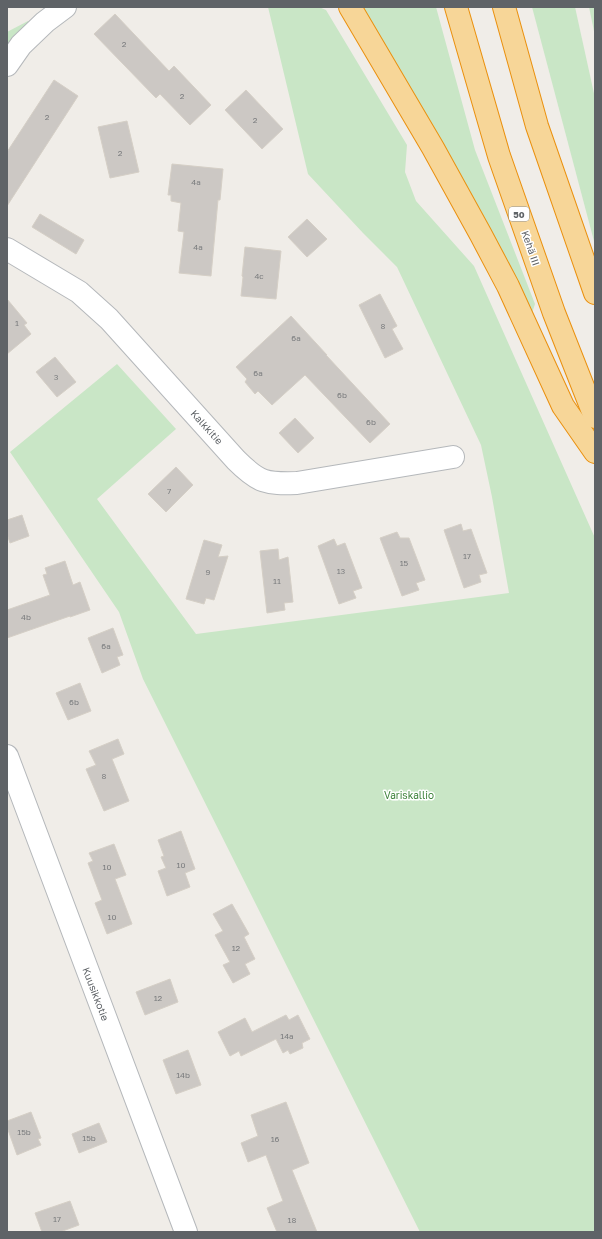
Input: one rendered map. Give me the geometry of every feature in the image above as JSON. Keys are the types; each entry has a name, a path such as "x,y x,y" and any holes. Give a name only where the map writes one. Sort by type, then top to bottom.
{"highway":[{"path":"350,7 433,148 491,254 508,286 563,406 595,452"},
{"name":"Kehä III","path":"456,7 499,156 554,313 595,417"},
{"path":"504,7 537,126 595,293"}],"street":[{"path":"7,65 21,45 45,22 65,7"},
{"name":"Kalkkitie","path":"7,249 79,292 108,319 250,474 265,482 297,482 453,457"},
{"name":"Kuusikkotie","path":"7,756 186,1232"}],"green space":[{"name":"Variskallio","path":"268,7 319,7 326,10 407,145 405,172 416,201 474,266 595,538 595,1232 420,1232 143,679 119,612 10,452 117,364 176,429 97,499 196,634 509,593 481,445 397,267 308,174"},
{"path":"359,7 436,7 475,150 535,304 531,316"},
{"path":"532,7 575,7 595,98 595,245"},
{"path":"589,7 595,7 595,36"},
{"path":"28,21 32,25 7,52 7,32"}],"building":[{"path":"115,14 169,71 174,66 211,105 190,125 160,94 156,98 94,34"},
{"path":"54,80 78,96 7,206 7,152"},
{"path":"246,90 283,129 262,149 225,110"},
{"path":"127,121 139,172 110,178 98,127"},
{"path":"172,164 223,169 220,200 218,200 211,276 179,273 184,232 178,231 181,203 171,201 171,195 168,195"},
{"path":"40,214 84,240 76,254 32,227"},
{"path":"307,219 327,239 307,257 288,237"},
{"path":"245,247 281,251 276,299 241,296"},
{"path":"380,294 397,326 392,329 403,349 385,358 359,305"},
{"path":"7,299 27,323 24,325 31,334 7,354"},
{"path":"291,316 390,424 370,443 305,375 272,405 258,391 255,394 245,382 247,379 236,367"},
{"path":"55,357 76,382 57,397 36,372"},
{"path":"295,418 314,438 298,453 279,433"},
{"path":"176,467 193,485 166,512 148,494"},
{"path":"22,515 29,536 10,543 7,534 7,520"},
{"path":"461,524 463,531 471,529 487,573 479,575 481,582 464,588 444,530"},
{"path":"397,532 400,538 409,538 425,580 416,583 419,590 402,596 380,538"},
{"path":"334,539 337,546 345,543 362,588 353,591 356,598 339,604 318,546"},
{"path":"204,540 222,545 218,557 228,556 214,600 206,598 204,604 186,599"},
{"path":"278,549 279,560 288,557 293,602 284,603 285,610 267,613 260,551"},
{"path":"65,561 73,585 80,582 90,610 7,638 7,610 50,595 43,575 47,574 45,568"},
{"path":"113,628 123,655 117,657 120,665 102,673 88,638"},
{"path":"80,683 91,711 68,720 56,693"},
{"path":"118,739 124,754 112,759 129,801 104,811 86,769 96,765 89,751"},
{"path":"181,831 195,869 185,873 190,887 167,896 158,871 166,868 161,857 164,856 158,840"},
{"path":"114,844 126,875 115,879 132,924 107,934 95,903 102,900 88,863 93,861 89,853"},
{"path":"232,904 249,934 244,937 255,959 245,964 250,974 233,983 223,965 230,962 215,935 223,931 213,914"},
{"path":"170,979 178,1002 145,1015 136,992"},
{"path":"286,1015 289,1020 298,1015 310,1039 302,1043 303,1048 290,1054 288,1050 283,1053 276,1039 241,1056 239,1051 230,1056 218,1032 245,1018 252,1032"},
{"path":"188,1050 201,1085 176,1094 163,1060"},
{"path":"286,1102 309,1163 292,1170 317,1232 277,1232 267,1208 283,1201 266,1155 248,1162 241,1143 258,1136 251,1115"},
{"path":"31,1112 41,1138 38,1139 41,1145 17,1155 7,1127 7,1121"},
{"path":"99,1123 107,1142 79,1153 72,1134"},
{"path":"70,1201 79,1225 60,1232 42,1232 35,1213"}]}
